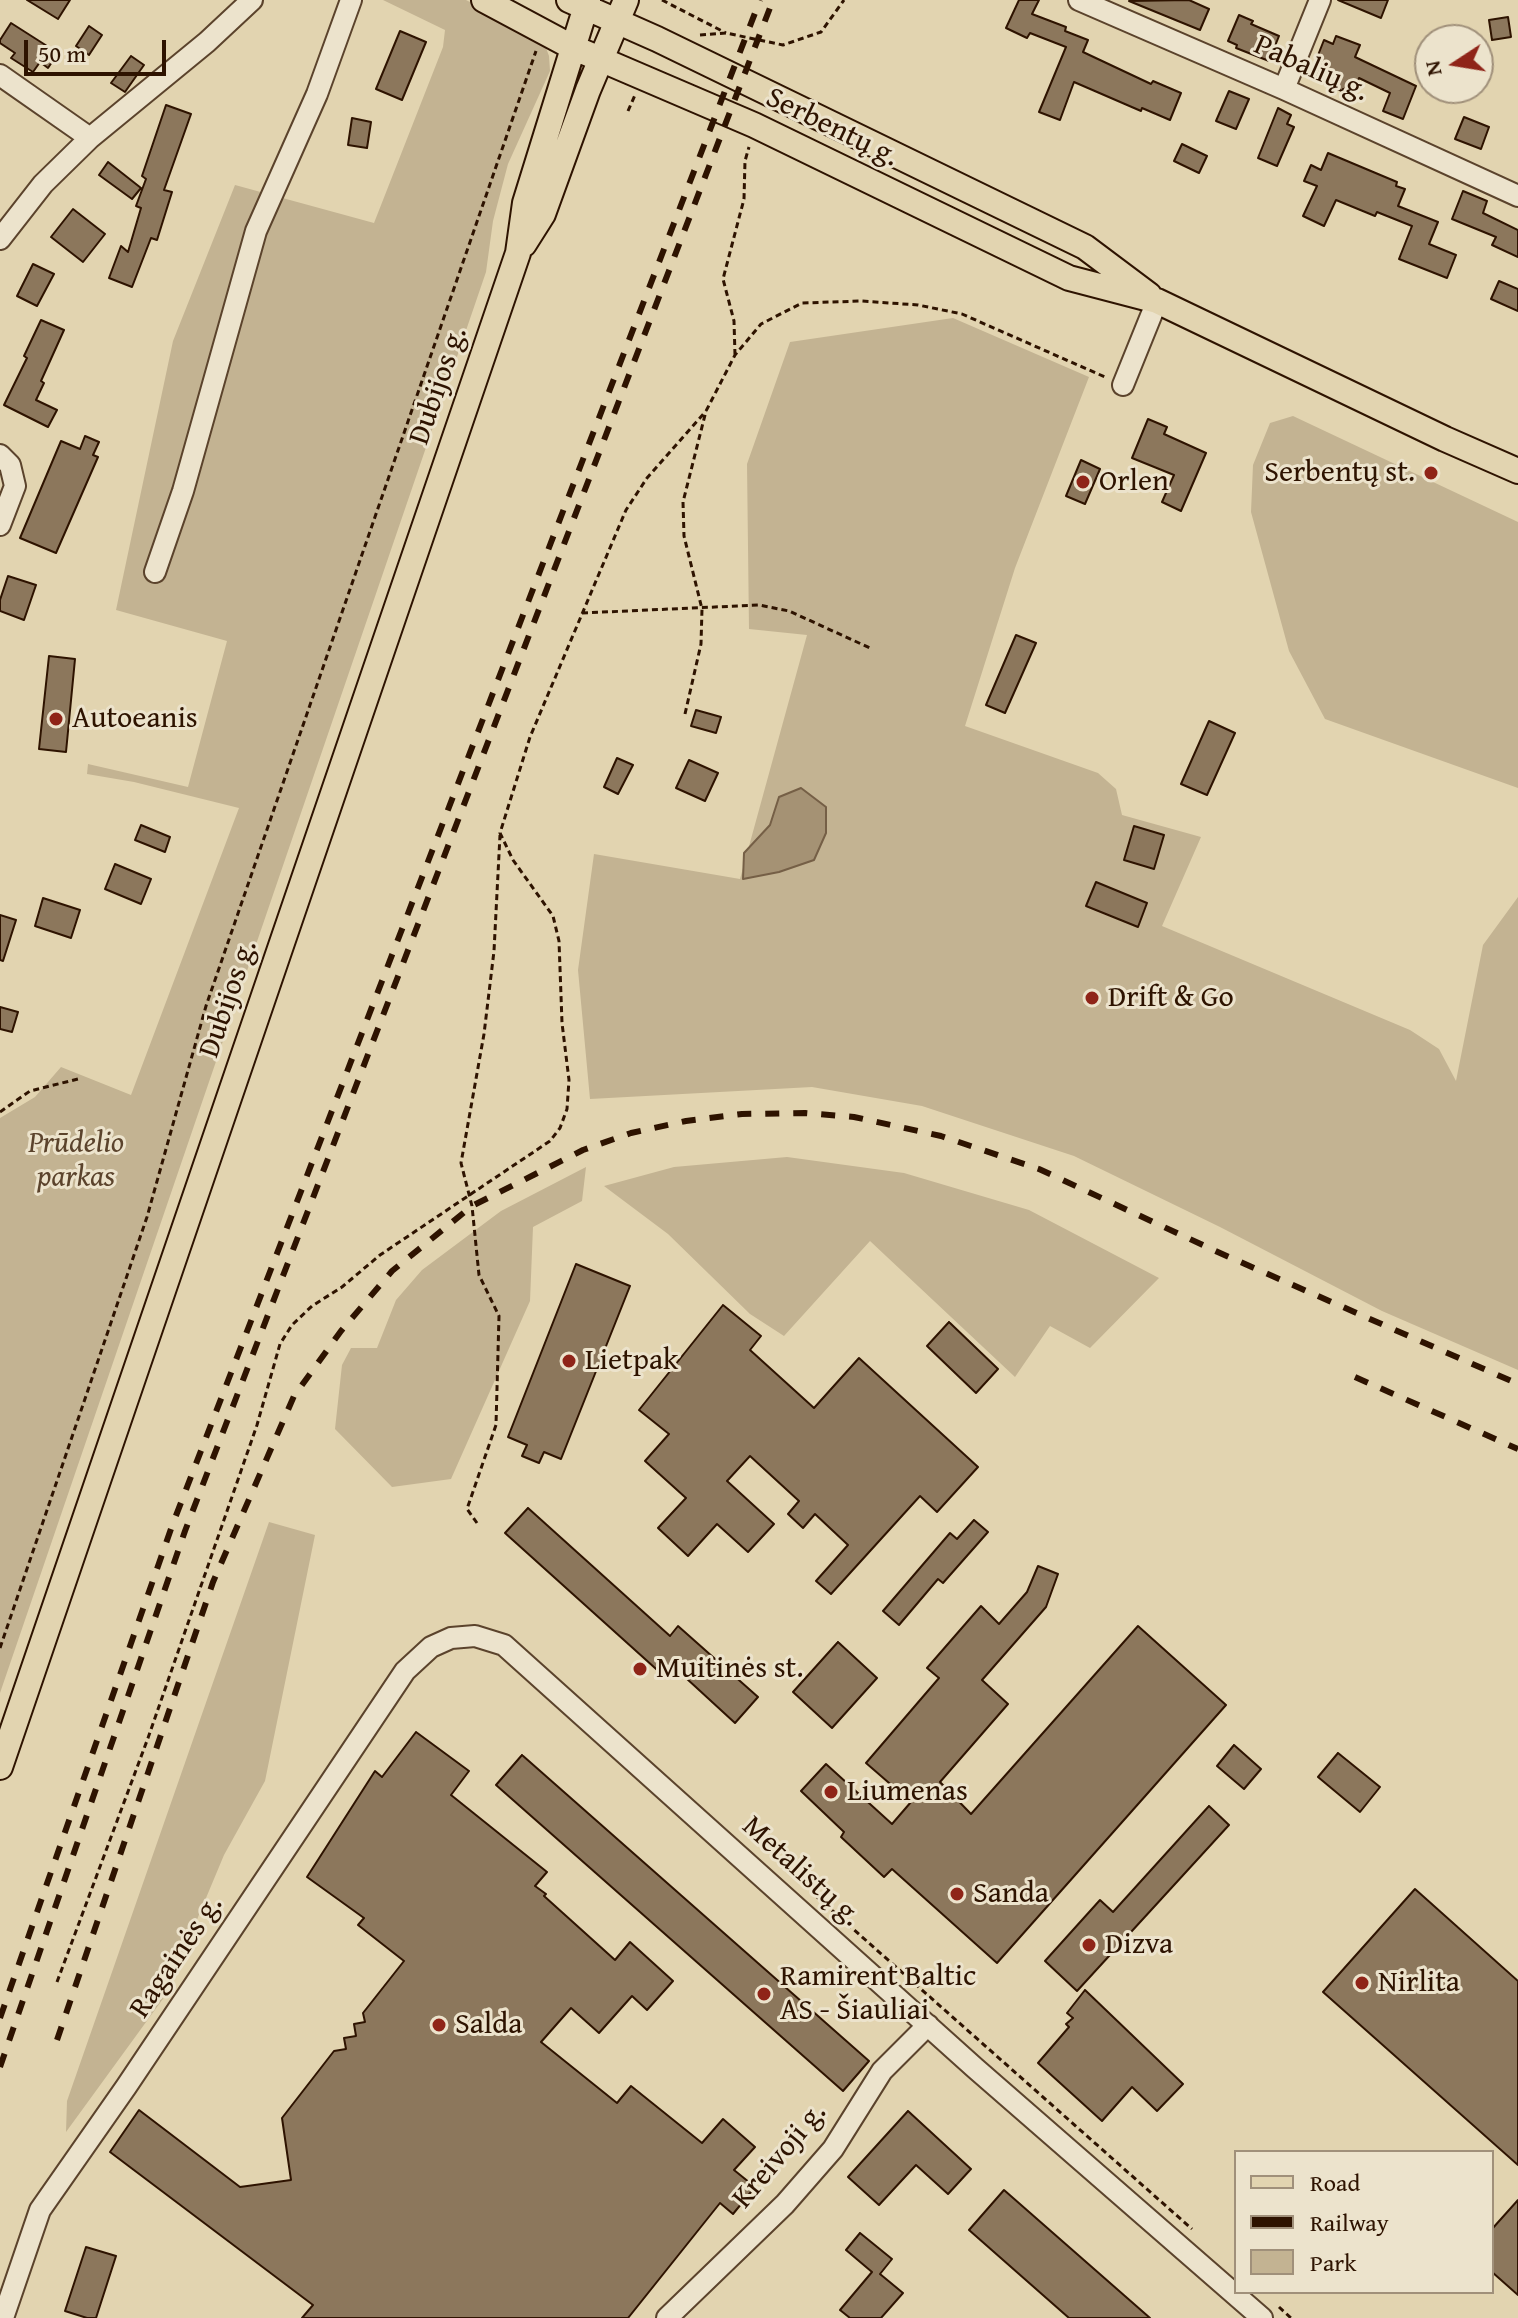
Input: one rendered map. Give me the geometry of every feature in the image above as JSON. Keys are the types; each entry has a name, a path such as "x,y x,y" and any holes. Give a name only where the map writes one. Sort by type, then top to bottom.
{"main road":[{"name":"Serbentų g.","path":"484,0 572,47 754,125 1069,278 1157,301 1518,471"},
{"name":"Serbentų g.","path":"581,3 621,11 1085,247 1157,301"},
{"name":"Dubijos g.","path":"0,1767 518,253 525,203 572,47 581,3"},
{"name":"Dubijos g.","path":"518,253 543,214 621,11"}],"street":[{"path":"0,239 43,184 90,138 207,42 252,0"},
{"path":"155,572 183,491 256,231 317,94 351,0"},
{"name":"Pabalių g.","path":"1079,0 1518,196"},
{"path":"1284,89 1320,0"},
{"path":"0,75 90,138"},
{"path":"1123,385 1157,301"},
{"path":"0,455 10,465 15,486 0,525"},
{"name":"Metalistų g.","path":"431,1647 451,1638 475,1636 504,1645 1128,2203 1262,2318"},
{"name":"Ragainės g.","path":"3,2318 40,2210 405,1671 431,1647"},
{"name":"Kreivoji g.","path":"667,2318 785,2204 833,2149 882,2071 928,2025"}],"path":[{"path":"662,0 726,33 783,45 821,32 844,0"},
{"path":"0,1648 147,1217 206,1006 537,50 535,42 540,29"},
{"path":"695,36 726,33"},
{"path":"735,355 734,321 723,279 744,199 745,161 754,125"},
{"path":"685,714 701,644 702,609 684,536 683,502 706,411 735,355 761,324 802,303 862,301 918,305 962,314 1123,385"},
{"path":"477,1523 467,1509 496,1425 499,1316 479,1275 469,1194 461,1163 484,1034 494,951 500,833 530,737 626,510 647,478 706,411"},
{"path":"582,613 759,605 789,611 870,648"},
{"path":"57,1982 148,1738 257,1425 280,1344 292,1325 312,1306 342,1287 380,1255 550,1141 560,1128 567,1109 569,1080 562,1023 559,941 553,916 513,860 500,833"},
{"path":"0,1112 30,1091 78,1079"},
{"path":"812,1893 1201,2237"}],"green space":[{"name":"Prūdelio parkas","path":"383,0 466,0 534,34 545,45 550,71 508,164 493,221 486,272 0,1693 0,1118 35,1097 61,1067 131,1095 239,808 134,782 87,774 88,764 188,787 227,641 116,610 173,341 235,185 374,223 443,47 445,30"},
{"path":"953,318 1089,377 1015,568 965,726 1098,773 1116,789 1122,815 1201,837 1162,926 1410,1030 1439,1049 1456,1081 1483,945 1518,897 1518,1370 1382,1311 1074,1156 922,1106 812,1087 590,1099 578,970 594,854 740,879 807,635 749,629 747,464 790,342"},
{"path":"1293,416 1518,522 1518,788 1325,719 1289,651 1251,512 1253,465 1270,423"},
{"path":"787,1157 904,1173 1029,1210 1159,1278 1090,1348 1050,1326 1015,1377 870,1241 784,1336 750,1314 668,1234 604,1186 674,1167"},
{"path":"586,1167 582,1201 533,1227 530,1301 451,1479 392,1487 335,1429 342,1365 351,1348 377,1348 396,1300 422,1270 501,1211"},
{"path":"269,1522 315,1535 265,1781 224,1855 165,1996 66,2132 67,2101"}],"shaded area":[{"path":"801,788 826,807 826,833 814,860 779,872 743,879 744,853 770,825 779,797"}],"building":[{"path":"27,0 70,0 58,19"},
{"path":"1019,0 1039,0 1032,14 1066,27 1065,31 1088,40 1083,52 1151,84 1153,81 1181,93 1170,120 1074,82 1060,120 1039,112 1066,47 1030,33 1027,38 1006,28"},
{"path":"1189,0 1209,9 1200,30 1129,1"},
{"path":"1338,0 1388,0 1381,18"},
{"path":"1239,15 1279,36 1269,61 1236,48 1237,45 1228,41"},
{"path":"1508,17 1511,37 1494,40 1494,24 1490,24 1489,20"},
{"path":"11,23 58,53 48,68 40,62 33,72 11,58 15,53 0,40"},
{"path":"89,26 102,35 89,55 76,46"},
{"path":"400,31 426,42 402,100 376,89"},
{"path":"1336,36 1360,45 1355,57 1414,85 1403,119 1383,111 1390,93 1359,78 1353,93 1309,78 1324,40 1333,44"},
{"path":"131,56 144,65 125,92 111,83"},
{"path":"1229,91 1249,99 1236,129 1216,121"},
{"path":"166,105 191,114 164,190 172,192 157,240 151,238 132,287 109,278 121,246 128,252 141,208 136,206 146,179 142,176"},
{"path":"1278,108 1291,115 1287,124 1294,127 1277,166 1258,158"},
{"path":"1464,117 1489,127 1481,149 1455,139"},
{"path":"352,118 371,122 367,148 348,145"},
{"path":"1182,144 1207,156 1199,173 1174,161"},
{"path":"1328,153 1397,182 1396,186 1405,189 1398,206 1438,222 1429,244 1456,255 1447,278 1399,259 1412,226 1377,212 1375,216 1336,200 1324,226 1303,216 1317,186 1304,181 1311,165 1321,170"},
{"path":"108,162 141,188 132,199 99,175"},
{"path":"1463,191 1487,201 1483,213 1518,230 1518,257 1492,245 1496,237 1452,219"},
{"path":"73,209 105,234 83,262 51,237"},
{"path":"33,264 54,274 37,306 17,296"},
{"path":"1499,281 1518,289 1518,311 1491,299"},
{"path":"41,320 64,330 41,381 44,383 36,400 57,410 48,427 4,405"},
{"path":"1148,419 1167,427 1164,434 1206,453 1181,511 1162,502 1174,475 1132,458"},
{"path":"85,436 99,442 93,455 98,457 56,553 20,538 61,441 80,449"},
{"name":"Orlen","path":"1081,460 1100,469 1085,504 1066,496"},
{"path":"8,576 36,585 24,620 0,611 0,600"},
{"path":"1016,635 1036,643 1005,713 986,705"},
{"name":"Autoeanis","path":"49,656 75,659 66,752 39,749"},
{"path":"696,710 721,717 716,733 691,726"},
{"path":"1209,721 1235,733 1207,795 1181,784"},
{"path":"617,758 633,765 618,794 604,787"},
{"path":"689,760 718,773 705,801 676,788"},
{"path":"141,825 170,837 165,852 135,840"},
{"path":"1134,826 1164,835 1154,869 1124,860"},
{"path":"115,864 151,879 141,904 105,889"},
{"path":"1096,882 1147,903 1138,927 1086,906"},
{"path":"43,898 80,910 71,938 35,926"},
{"path":"0,915 16,920 3,961 0,960"},
{"path":"0,1007 18,1012 12,1032 0,1029"},
{"name":"Lietpak","path":"576,1264 630,1286 561,1459 544,1452 539,1463 522,1456 527,1445 508,1437"},
{"path":"723,1305 761,1336 750,1350 814,1408 859,1358 978,1467 937,1512 920,1496 831,1594 816,1581 848,1545 815,1514 803,1528 788,1514 799,1501 750,1456 727,1481 774,1524 748,1552 717,1524 688,1556 658,1528 686,1498 645,1461 669,1434 639,1410"},
{"path":"949,1322 998,1369 976,1393 927,1346"},
{"path":"528,1508 670,1636 678,1626 758,1697 735,1723 674,1667 665,1677 505,1533"},
{"path":"974,1520 988,1532 943,1583 938,1579 899,1625 883,1611 950,1533 957,1539"},
{"path":"1038,1566 1058,1574 1046,1607 982,1680 1008,1704 940,1782 971,1814 1138,1626 1226,1705 997,1963 892,1869 884,1877 841,1837 844,1832 801,1791 826,1764 892,1824 911,1802 866,1763 939,1678 927,1668 981,1606 999,1624 1027,1592"},
{"path":"838,1642 877,1678 832,1728 793,1692"},
{"name":"Salda","path":"416,1732 469,1771 451,1795 547,1872 535,1886 546,1894 544,1896 615,1960 630,1942 673,1981 647,2010 632,1996 599,2033 571,2008 541,2042 617,2103 631,2086 702,2143 723,2119 755,2147 734,2170 755,2187 733,2214 720,2203 628,2318 302,2318 313,2305 110,2152 139,2110 240,2187 291,2180 282,2118 334,2051 346,2049 344,2038 356,2036 354,2024 365,2022 363,2013 404,1961 358,1925 364,1918 307,1877 375,1771 382,1777"},
{"path":"1234,1745 1261,1769 1244,1789 1217,1766"},
{"path":"1338,1753 1380,1787 1360,1812 1318,1777"},
{"path":"522,1755 869,2061 843,2091 496,1785"},
{"path":"1209,1806 1229,1825 1077,1991 1045,1961 1100,1900 1113,1912"},
{"path":"1415,1889 1518,1981 1518,2165 1323,1992"},
{"path":"1085,1990 1183,2084 1157,2111 1132,2087 1102,2121 1038,2063 1069,2027 1066,2024 1073,2018 1067,2013"},
{"path":"908,2111 971,2169 948,2194 916,2165 879,2205 848,2177"},
{"path":"1004,2190 1150,2318 1069,2318 969,2230"},
{"path":"1518,2200 1518,2295 1494,2274 1494,2227"},
{"path":"860,2233 892,2259 880,2274 903,2293 881,2318 850,2318 840,2310 872,2272 846,2250"},
{"path":"86,2247 116,2256 96,2318 65,2311"}],"railway":[{"path":"0,2018 172,1526 760,0"},
{"path":"0,2067 185,1531 773,0"},
{"path":"57,2040 213,1582 294,1396 341,1331 392,1271 472,1206 583,1150 631,1133 686,1121 742,1114 805,1113 854,1117 941,1136 1039,1169 1220,1253 1518,1384"},
{"path":"1355,1377 1518,1449"}],"place":[{"name":"Serbentų st.","path":"1431,473"},
{"name":"Orlen","path":"1083,482"},
{"name":"Autoeanis","path":"56,719"},
{"name":"Drift & Go","path":"1092,998"},
{"name":"Lietpak","path":"569,1361"},
{"name":"Muitinės st.","path":"640,1669"},
{"name":"Liumenas","path":"831,1792"},
{"name":"Sanda","path":"957,1894"},
{"name":"Dizva","path":"1089,1945"},
{"name":"Nirlita","path":"1362,1983"},
{"name":"Ramirent Baltic AS - Šiauliai","path":"764,1994"},
{"name":"Salda","path":"439,2025"}]}
